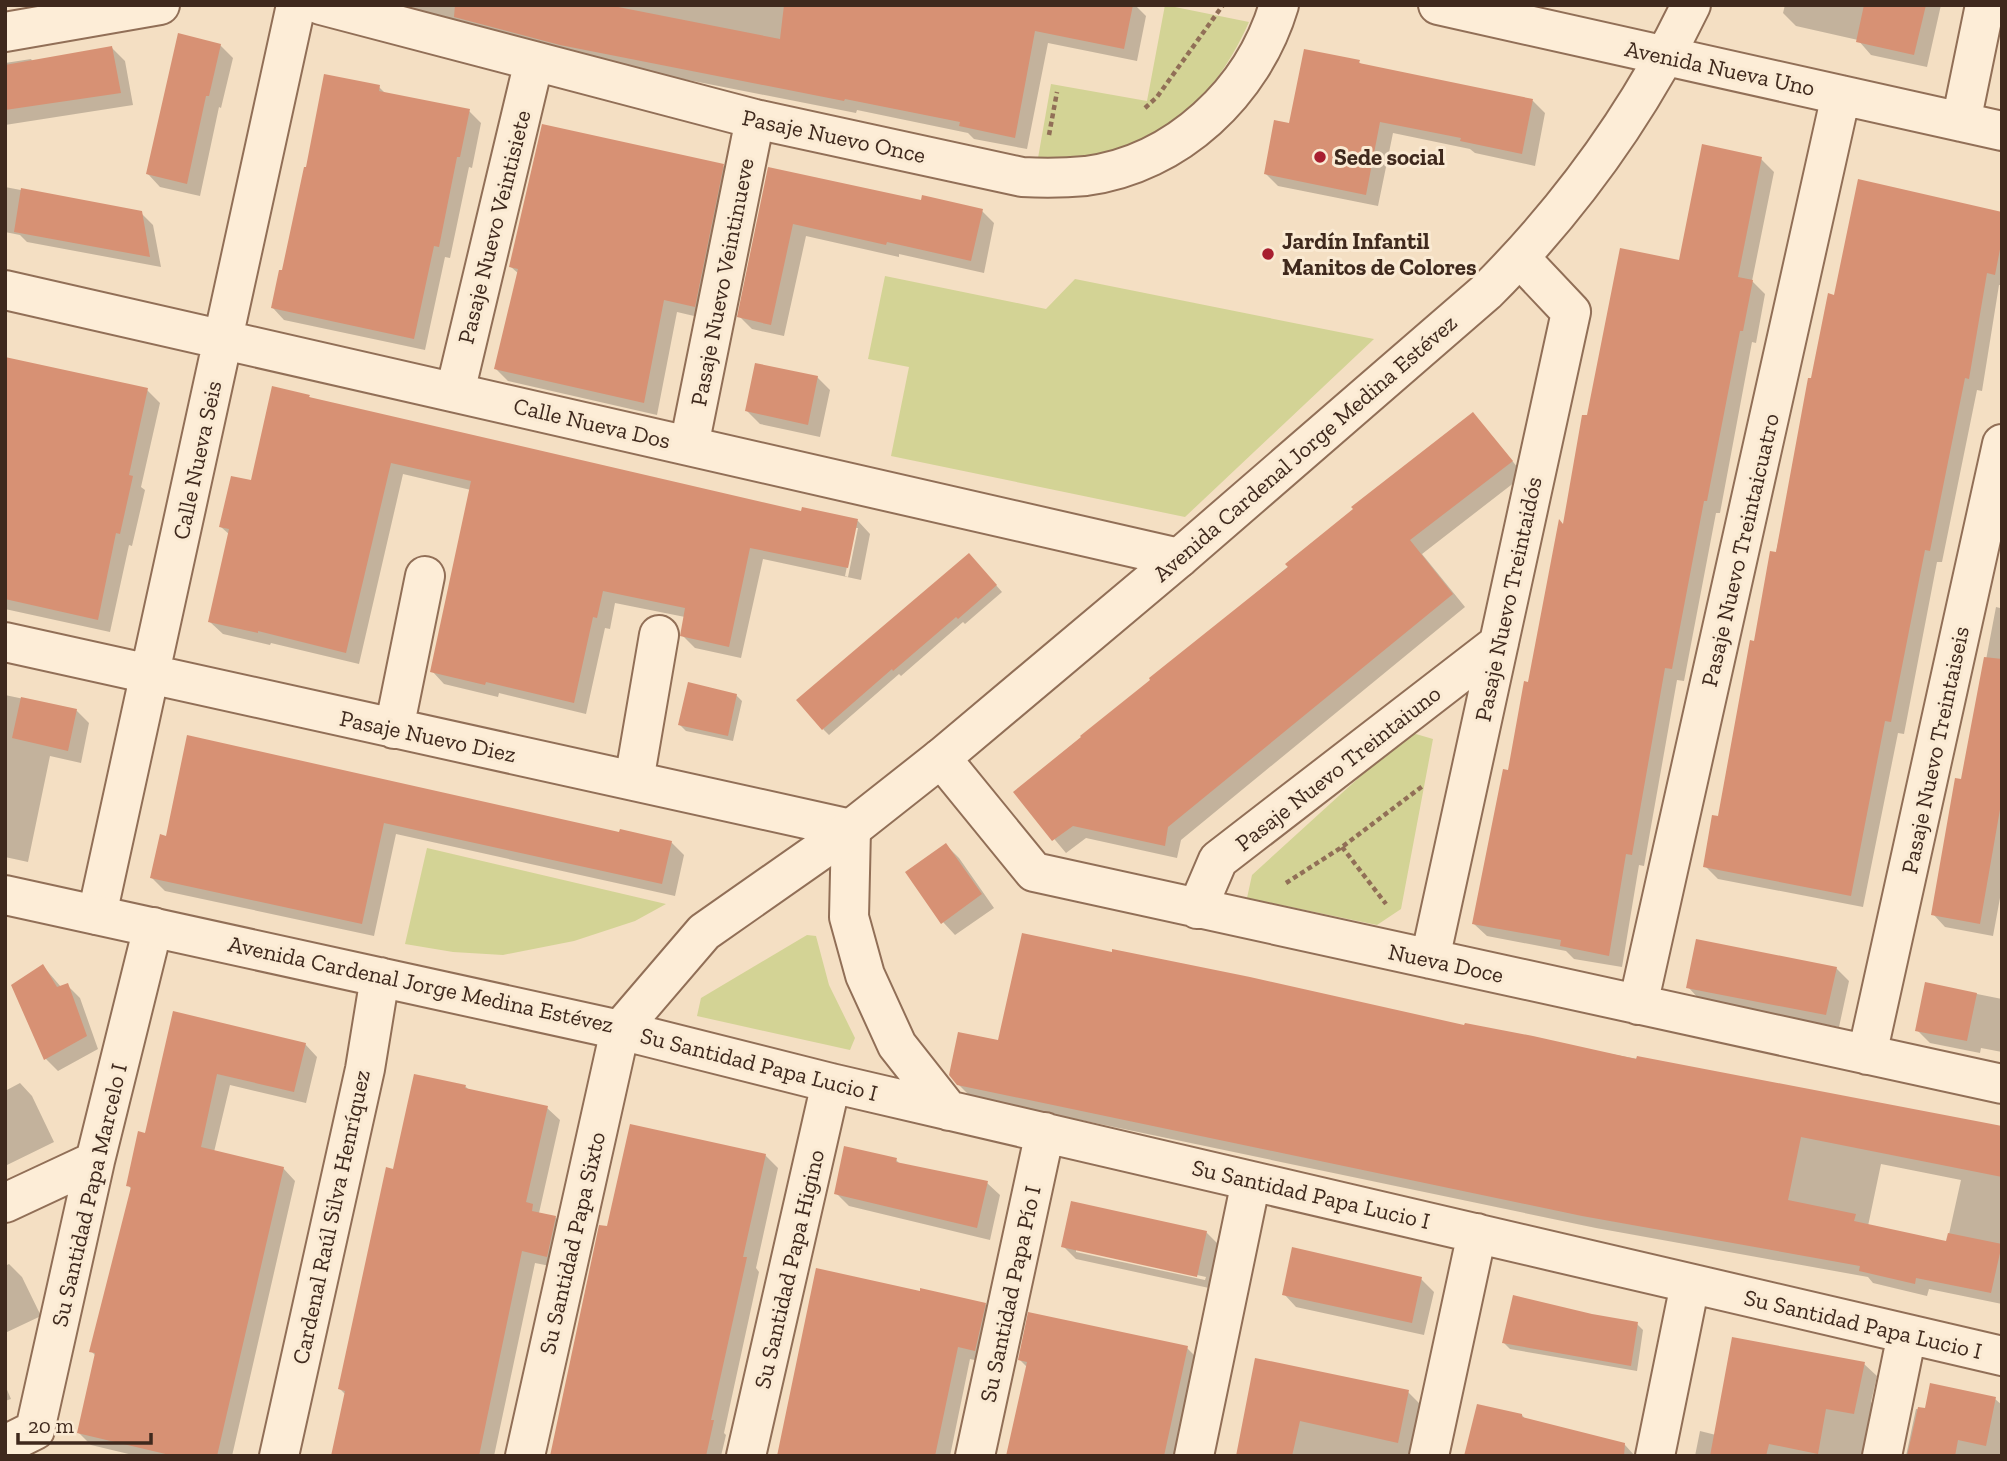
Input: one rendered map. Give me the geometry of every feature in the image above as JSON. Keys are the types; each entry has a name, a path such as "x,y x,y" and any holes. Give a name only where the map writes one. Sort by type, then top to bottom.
{"street":[{"path":"5,32 160,5"},
{"name":"Calle Nueva Seis","path":"97,915 296,5"},
{"name":"Pasaje Nuevo Once","path":"321,5 755,119 1022,177 1055,178 1121,168 1152,156 1189,133 1218,109 1242,81 1262,50 1279,5"},
{"name":"Avenida Nueva Uno","path":"1438,5 2002,131"},
{"name":"Avenida Cardenal Jorge Medina Estévez","path":"5,895 620,1030 704,932 851,829 941,758 1179,558 1450,324 1520,258 1562,211 1600,161 1666,56 1691,5"},
{"path":"1961,122 1985,5"},
{"name":"Pasaje Nuevo Veintisiete","path":"454,392 534,61"},
{"name":"Pasaje Nuevo Treintaicuatro","path":"1638,1005 1841,95"},
{"name":"Pasaje Nuevo Veintinueve","path":"689,446 755,119"},
{"name":"Pasaje Nuevo Treintaidós","path":"1430,959 1571,312 1520,258"},
{"name":"Calle Nueva Dos","path":"5,290 1179,558"},
{"name":"Pasaje Nuevo Treintaiseis","path":"1867,1055 2002,444"},
{"path":"394,729 425,576"},
{"path":"634,781 659,635"},
{"name":"Pasaje Nuevo Diez","path":"5,642 851,829"},
{"name":"Pasaje Nuevo Treintaiuno","path":"1197,909 1219,860 1499,643"},
{"name":"Nueva Doce","path":"941,758 1034,872 2002,1084"},
{"path":"851,829 849,917 864,975 897,1045 949,1111"},
{"name":"Su Santidad Papa Marcelo I","path":"5,1445 35,1430 95,1161 153,927"},
{"name":"Cardenal Raúl Silva Henríquez","path":"279,1456 365,1069 380,977"},
{"name":"Su Santidad Papa Lucio I","path":"620,1030 949,1111 2002,1356"},
{"name":"Su Santidad Papa Sixto","path":"525,1456 620,1030"},
{"name":"Su Santidad Papa Higino","path":"746,1456 831,1083"},
{"name":"Su Santidad Papa Pío I","path":"975,1456 1045,1132"},
{"path":"5,1203 95,1161"},
{"path":"1194,1456 1251,1181"},
{"path":"1429,1456 1478,1233"},
{"path":"1655,1456 1690,1284"},
{"path":"1882,1456 1907,1334"}],"path":[{"path":"1157,97 1223,5"},
{"path":"1057,92 1049,136 1060,137"},
{"path":"1285,884 1342,847 1476,747"}],"green space":[{"path":"1165,5 1249,22 1232,55 1213,83 1191,107 1166,126 1139,141 1109,151 1075,157 1038,158 1051,84 1147,101"},
{"path":"885,276 1046,309 1075,279 1374,339 1185,517 891,456 909,367 868,359"},
{"path":"1409,732 1433,739 1401,909 1377,925 1247,898 1252,875"},
{"path":"427,848 666,904 635,921 574,941 503,955 453,952 405,944"},
{"path":"807,935 816,936 829,985 855,1038 850,1050 697,1016 701,998"}],"building":[{"path":"455,5 608,5 780,39 784,5 1133,5 1124,49 1035,31 1015,138 959,126 960,122 560,45 454,17"},
{"path":"1864,5 1926,5 1914,55 1856,42"},
{"path":"178,33 221,44 209,96 206,96 187,184 146,174"},
{"path":"112,46 121,93 5,110 5,65"},
{"path":"1304,49 1533,99 1522,154 1460,141 1461,138 1380,122 1366,195 1264,174 1274,120 1289,123"},
{"path":"324,74 380,85 379,91 470,109 460,157 457,157 439,247 434,246 414,339 271,308 306,167"},
{"path":"542,124 724,164 695,307 664,300 644,403 494,369 518,269 509,267"},
{"path":"1702,144 1762,157 1738,277 1753,280 1743,331 1740,331 1707,501 1704,501 1672,669 1665,668 1632,855 1626,854 1609,956 1560,946 1561,940 1472,924 1503,769 1508,770 1524,681 1528,682 1559,519 1563,524 1582,415 1587,415 1620,248 1679,260"},
{"path":"768,167 921,200 922,195 983,209 971,261 793,224 771,325 737,317"},
{"path":"1858,179 2002,212 2002,239 1995,275 1987,273 1969,379 1965,378 1930,551 1925,550 1891,722 1885,721 1851,896 1703,867 1712,815 1718,816 1750,640 1754,641 1770,551 1776,552 1808,378 1811,378 1828,293 1834,295"},
{"path":"21,188 142,211 150,257 14,232"},
{"path":"5,357 148,388 129,475 133,476 120,534 116,533 98,620 5,599"},
{"path":"755,363 818,376 808,425 745,411"},
{"path":"272,386 310,395 309,397 801,511 802,507 858,519 848,568 750,548 729,647 680,636 685,608 603,591 597,618 593,617 574,703 486,682 485,685 430,672 471,481 391,463 346,653 258,631 208,622 229,529 219,527 231,476 251,480"},
{"path":"1473,412 1513,461 1410,540 1453,594 1168,827 1165,846 1073,826 1052,841 1013,792 1150,680 1149,678 1288,567 1285,564 1353,509 1351,507"},
{"path":"969,553 997,585 893,671 892,669 822,730 796,700"},
{"path":"1984,657 2002,659 2002,798 1980,924 1931,915 1955,778 1961,779"},
{"path":"688,682 737,694 728,736 678,725"},
{"path":"21,697 77,709 68,751 12,738"},
{"path":"187,735 619,832 620,829 672,841 662,884 384,823 362,924 150,878 160,834 166,836"},
{"path":"946,843 982,894 941,924 905,872"},
{"path":"1022,933 1250,977 1464,1025 1465,1023 1533,1036 1636,1059 1637,1056 2002,1126 2002,1177 1801,1137 1788,1200 1856,1214 1854,1221 1946,1241 1948,1233 2002,1244 1991,1293 1916,1278 1915,1284 1859,1271 1860,1266 1582,1216 957,1085 949,1075 958,1032 998,1040"},
{"path":"1696,939 1837,967 1826,1015 1686,988"},
{"path":"43,964 57,987 68,983 87,1036 44,1060 11,985"},
{"path":"1925,982 1977,993 1967,1041 1915,1031"},
{"path":"173,1011 306,1043 294,1092 217,1074 201,1147 284,1167 217,1456 174,1456 77,1433 95,1353 89,1352 131,1187 126,1186 138,1131 145,1133"},
{"path":"414,1074 548,1106 526,1202 533,1204 532,1211 556,1216 547,1257 522,1251 479,1456 331,1456 345,1391 338,1389 386,1167 393,1169"},
{"path":"630,1124 766,1154 743,1257 747,1257 711,1420 714,1420 706,1456 550,1456 599,1225 607,1226"},
{"path":"844,1146 897,1158 896,1162 988,1181 977,1228 834,1194"},
{"path":"1071,1201 1207,1231 1197,1277 1061,1247"},
{"path":"1292,1247 1422,1277 1412,1323 1282,1295"},
{"path":"816,1268 986,1303 975,1351 958,1347 935,1456 777,1456"},
{"path":"1513,1295 1638,1322 1631,1366 1502,1343"},
{"path":"1028,1312 1188,1346 1164,1456 1006,1456 1027,1362 1018,1360"},
{"path":"1732,1337 1865,1362 1854,1414 1826,1409 1818,1454 1769,1444 1766,1456 1710,1456"},
{"path":"1255,1358 1409,1390 1398,1443 1300,1421 1292,1456 1236,1456"},
{"path":"1930,1383 1996,1397 1986,1446 1958,1440 1955,1456 1907,1456 1918,1407 1925,1408"},
{"path":"1477,1404 1625,1443 1624,1456 1464,1456"}],"place":[{"name":"Sede social","path":"1320,157"},
{"name":"Jardín Infantil Manitos de Colores","path":"1268,254"}]}
